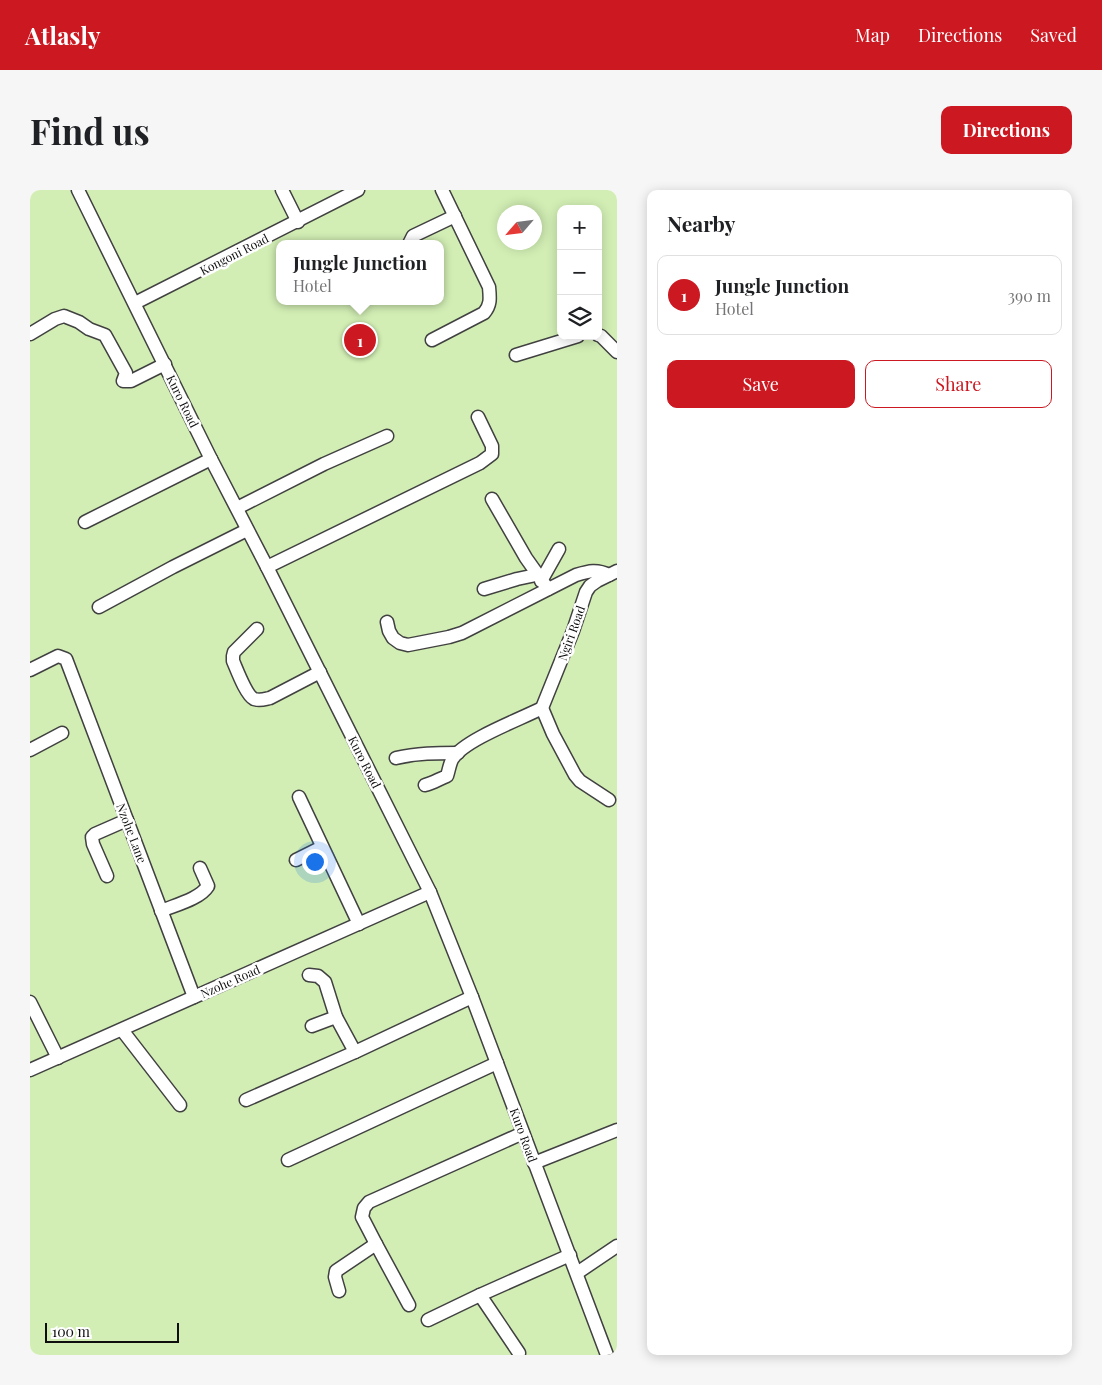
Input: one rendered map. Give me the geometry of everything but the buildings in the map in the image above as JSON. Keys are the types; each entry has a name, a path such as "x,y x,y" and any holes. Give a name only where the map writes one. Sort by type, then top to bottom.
{"street":[{"name":"Kuro Road","path":"78,190 211,459 430,892 472,997 607,1355"},
{"path":"282,190 298,222"},
{"name":"Kongoni Road","path":"135,303 358,190"},
{"path":"432,340 484,313 488,308 490,300 489,287 442,190"},
{"path":"411,240 413,236 455,216"},
{"path":"30,334 54,319 64,316 72,318 89,329 105,335 126,373 123,381 131,381 165,364"},
{"path":"602,337 617,352"},
{"path":"516,355 565,340"},
{"path":"267,567 490,457 492,446 478,417"},
{"path":"237,508 324,464 387,436"},
{"path":"84,522 211,459"},
{"path":"492,499 542,582"},
{"path":"99,607 173,567 248,530"},
{"path":"387,622 393,638 400,643 408,645 449,637 462,632 542,582 559,549"},
{"path":"484,589 500,584 542,582 584,573 602,571 613,573"},
{"name":"Ngiri Road","path":"542,708 573,632 586,592 597,581 613,573"},
{"path":"257,629 232,656 247,692 253,699 262,700 270,698 320,672"},
{"name":"Nzohe Lane","path":"31,666 58,656 66,659 194,998"},
{"path":"425,785 447,776 452,759 462,748 542,708 553,734 575,775 580,781 609,800"},
{"path":"30,750 62,733"},
{"path":"396,758 412,754 458,753"},
{"path":"299,797 359,924"},
{"path":"107,876 93,844 92,837 127,820"},
{"path":"296,860 322,847"},
{"path":"161,911 198,896 205,891 208,886 200,868"},
{"name":"Nzohe Road","path":"30,1070 430,892"},
{"path":"309,975 318,976 325,982 336,1017 355,1052"},
{"path":"246,1100 355,1052 472,997"},
{"path":"30,1002 58,1058"},
{"path":"312,1026 336,1017"},
{"path":"122,1030 180,1105"},
{"path":"288,1160 497,1063"},
{"path":"534,1163 617,1130"},
{"path":"409,1305 362,1217 364,1208 369,1202 523,1133"},
{"path":"339,1291 334,1278 336,1272 376,1244"},
{"path":"576,1273 617,1246"},
{"path":"428,1320 570,1255"},
{"path":"480,1295 519,1353"}],"green space":[{"path":"30,190 617,190 617,1355 30,1355"}],"place":[{"name":"Jungle Junction","path":"360,340"}]}
